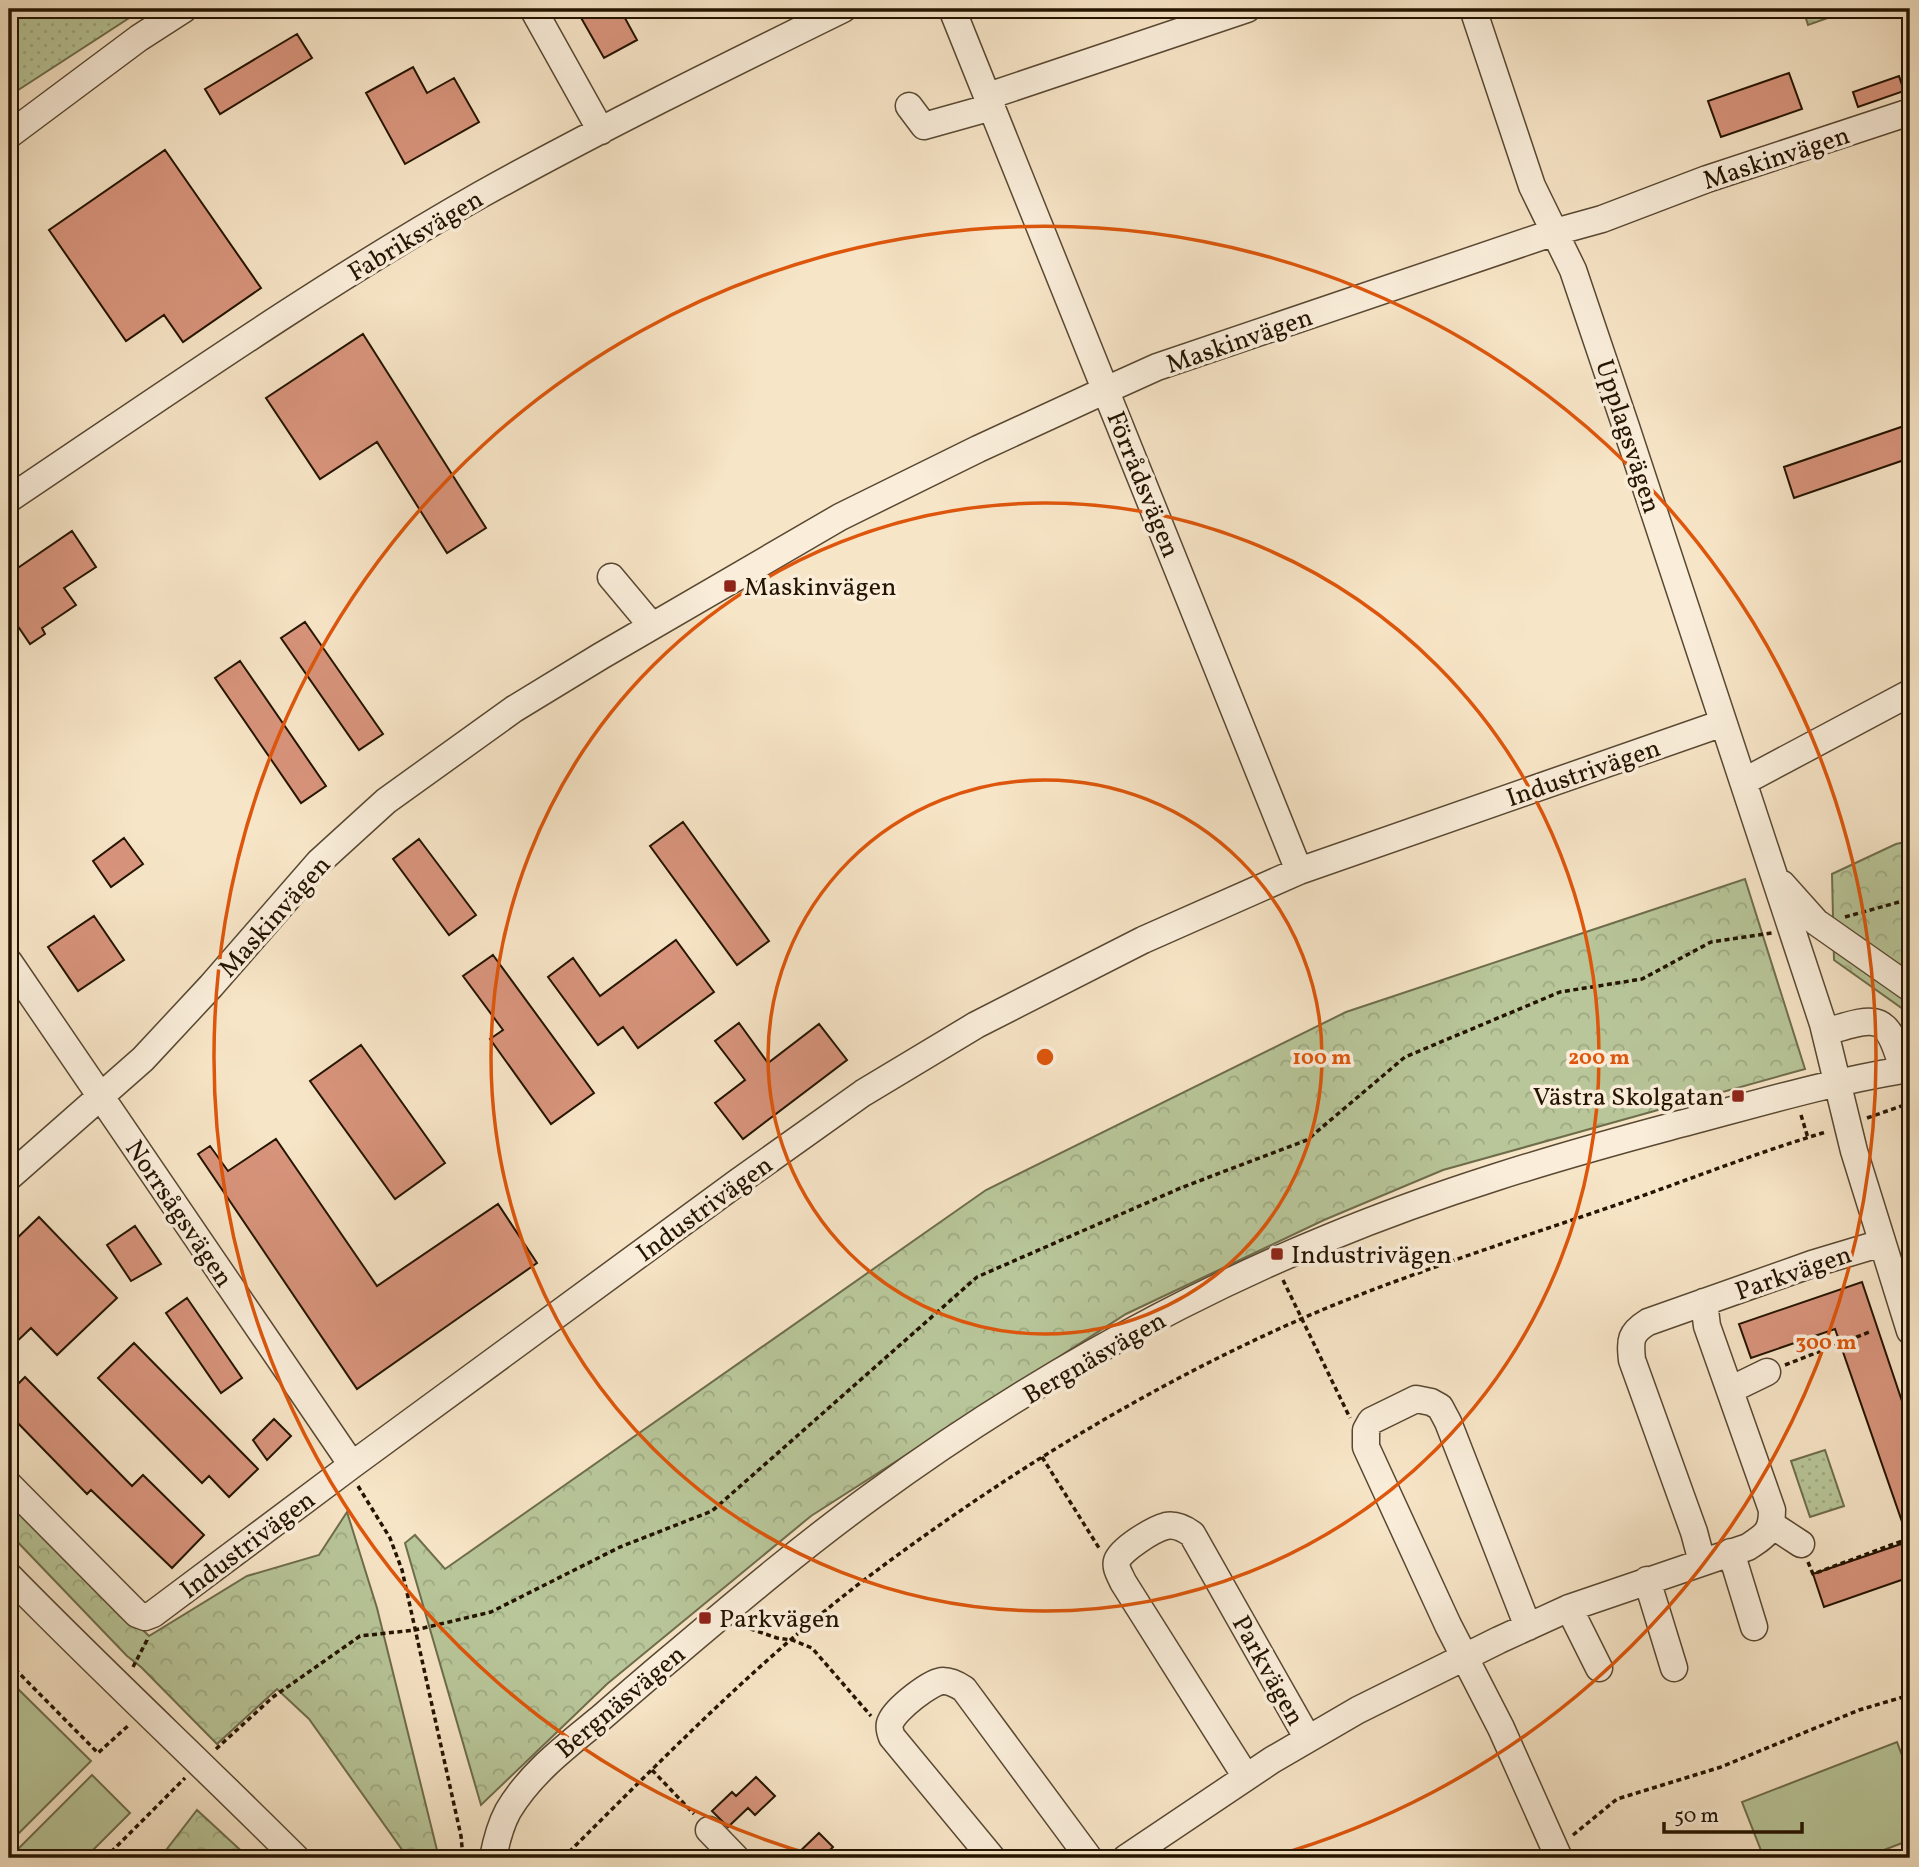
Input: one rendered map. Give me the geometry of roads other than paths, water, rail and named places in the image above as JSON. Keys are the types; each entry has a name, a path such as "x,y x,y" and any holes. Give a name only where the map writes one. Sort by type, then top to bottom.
{"street":[{"path":"9,135 139,38 184,9"},
{"path":"533,9 601,131"},
{"name":"Fabriksvägen","path":"9,499 316,295 479,196 843,9"},
{"path":"952,9 990,102"},
{"path":"909,106 924,127 1247,9"},
{"name":"Upplagsvägen","path":"1473,9 1532,186 1573,270 1825,1032"},
{"name":"Förrådsvägen","path":"990,102 1299,872"},
{"name":"Maskinvägen","path":"9,1177 143,1059 319,862 386,801 514,709 840,517 978,449 1157,367 1555,232 1602,219 1707,179 1910,112"},
{"path":"611,577 652,626"},
{"path":"1743,782 1910,693"},
{"name":"Industrivägen","path":"9,1485 136,1614 145,1617 153,1614 738,1182 863,1094 975,1025 1143,940 1299,872 1723,723"},
{"name":"Upplagsvägen","path":"1771,868 1819,925 1910,988"},
{"name":"Norrsågsvägen","path":"13,978 100,1096 352,1465"},
{"name":"Bergnäsvägen","path":"494,1858 509,1809 541,1769 721,1615 864,1502 951,1441 1115,1342 1326,1239 1434,1197 1529,1166 1837,1083 1903,1070 1894,1039 1887,1028 1878,1022 1869,1021 1825,1032"},
{"path":"1825,1032 1847,1125 1910,1331"},
{"name":"Parkvägen","path":"1702,1562 1632,1360 1631,1343 1636,1329 1648,1322 1812,1264 1882,1243"},
{"name":"Parkvägen","path":"1126,1858 1246,1777 1358,1710 1569,1608 1748,1547 1764,1537 1772,1525 1772,1510 1707,1325 1704,1302"},
{"path":"1730,1391 1767,1372"},
{"path":"1528,1627 1440,1407 1416,1399 1371,1421 1366,1430 1366,1447 1378,1477 1501,1728 1549,1855"},
{"name":"Parkvägen","path":"1246,1777 1123,1582 1117,1566 1118,1560 1131,1546 1167,1525 1192,1534 1308,1739"},
{"path":"1772,1525 1801,1544"},
{"path":"1731,1552 1754,1627"},
{"path":"9,1576 296,1858"},
{"path":"1647,1580 1674,1668"},
{"path":"1569,1608 1600,1668"},
{"path":"992,1858 892,1737 889,1729 891,1720 905,1704 933,1683 942,1681 964,1689 1089,1858"},
{"path":"709,1830 736,1858"}],"place":[{"name":"Maskinvägen","path":"730,586"},
{"name":"Västra Skolgatan","path":"1738,1096"},
{"name":"Industrivägen","path":"1277,1254"},
{"name":"Parkvägen","path":"705,1618"}]}
